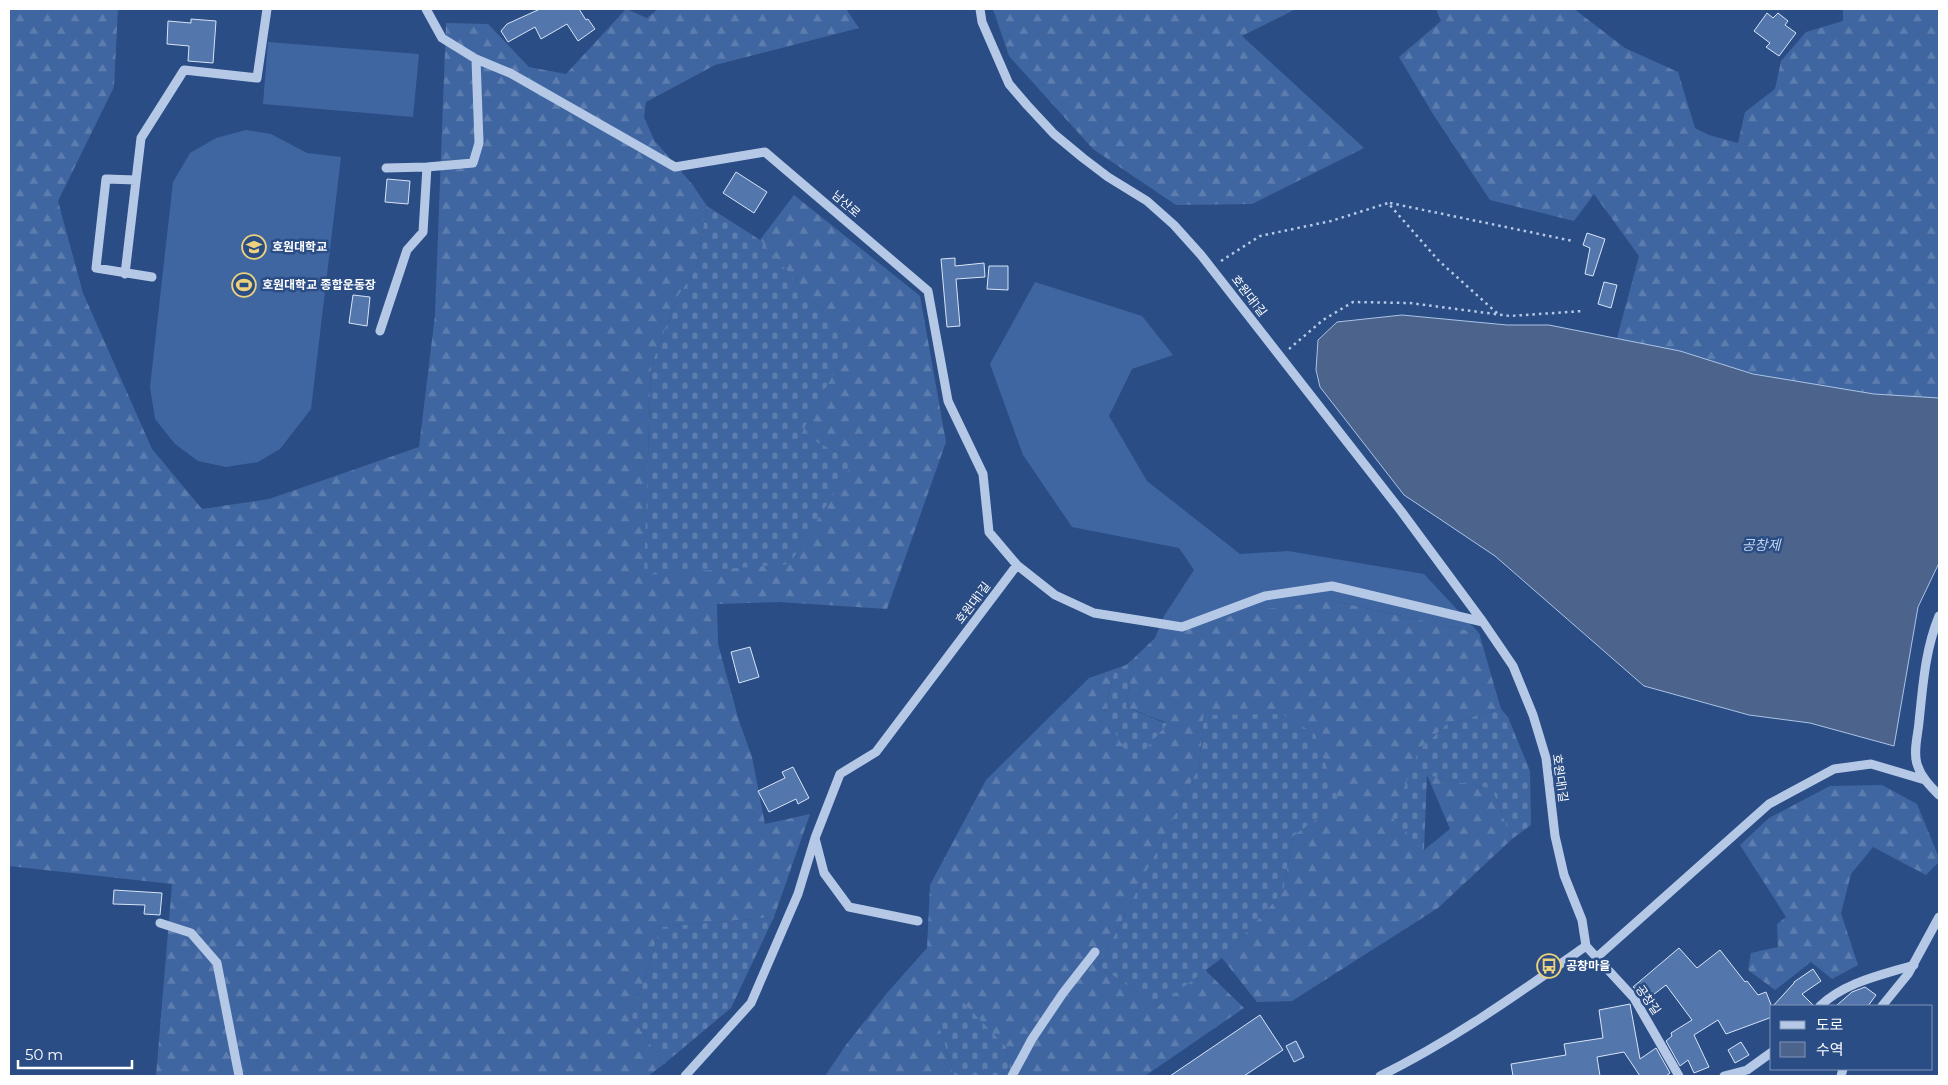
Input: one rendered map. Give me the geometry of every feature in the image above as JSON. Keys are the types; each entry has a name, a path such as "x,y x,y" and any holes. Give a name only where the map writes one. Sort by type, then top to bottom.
{"street":[{"path":"125,274 141,138 184,70 257,78 267,9"},
{"name":"남산로","path":"426,9 442,38 476,59 510,73 675,167 765,152 928,291 948,401 983,474 989,532 1017,565"},
{"name":"호원대1길","path":"980,9 986,32 1008,84 1054,134 1108,177 1147,201 1167,219 1211,267 1401,511 1513,666 1533,715 1546,758 1555,836 1564,875 1582,920 1586,946"},
{"path":"386,168 473,163 479,144 476,59"},
{"path":"380,330 407,250 423,232 427,166"},
{"path":"136,180 106,179 96,268 152,277"},
{"path":"1017,565 1054,595 1094,613 1182,627 1265,596 1332,586 1483,622"},
{"name":"호원대1길","path":"815,838 840,774 876,752 1017,565"},
{"path":"1939,616 1926,658 1917,739 1917,763 1925,780 1939,795"},
{"path":"1596,958 1769,804 1777,799 1834,769 1871,764 1925,780"},
{"path":"815,838 824,873 850,907 918,921"},
{"path":"685,1076 751,1003 798,894 815,838"},
{"path":"1883,1005 1914,965 1939,917"},
{"path":"160,923 191,933 218,963 239,1076"},
{"path":"1380,1076 1421,1056 1484,1017 1586,946"},
{"name":"공창길","path":"1586,946 1634,998 1679,1076"},
{"path":"1012,1076 1032,1039 1063,993 1095,952"},
{"path":"1821,1005 1828,999 1859,982 1914,965"},
{"path":"1724,1076 1748,1070 1770,1054"}],"path":[{"path":"1211,267 1260,236 1332,221 1388,203 1573,241"},
{"path":"1388,203 1439,261 1498,314"},
{"path":"1280,356 1323,320 1353,302 1410,303 1510,316 1583,311"}],"green space":[{"path":"9,9 118,9 114,87 58,201 83,293 152,449 202,509 269,499 419,447 435,315 446,23 488,24 529,67 566,74 626,9 647,18 658,9 846,9 859,28 715,65 646,102 644,117 654,140 692,184 707,206 696,269 678,296 651,366 648,453 790,564 853,461 801,434 850,343 760,240 794,195 920,296 946,442 887,609 779,602 717,604 718,644 739,721 752,757 765,824 810,814 774,917 660,927 648,970 630,1015 664,1064 648,1076 156,1076 172,884 9,866"},
{"path":"993,9 1296,9 1242,36 1364,148 1252,204 1176,205 1093,149 1009,56"},
{"path":"1436,9 1574,9 1625,48 1678,72 1695,128 1709,135 1738,143 1745,112 1775,89 1781,61 1806,32 1843,21 1843,9 1939,9 1939,400 1874,394 1753,374 1617,338 1639,256 1594,194 1574,221 1490,200 1433,114 1399,57 1441,21"},
{"path":"268,42 419,54 413,117 263,104"},
{"name":"호원대학교 종합운동장","path":"246,130 271,134 307,153 341,157 311,409 280,449 258,462 226,467 198,461 175,444 155,419 150,387 173,182 190,153 216,138"},
{"path":"707,206 760,240 850,343 801,434 854,461 790,564 644,575 651,366 678,296 696,269"},
{"path":"1035,282 1142,316 1173,355 1132,369 1109,416 1147,481 1240,554 1288,551 1424,574 1479,633 1329,600 1155,638 1164,616 1194,570 1179,548 1072,527 1023,455 990,364"},
{"path":"1329,600 1479,633 1501,709 1447,724 1419,750 1424,850 1450,829 1427,775 1492,789 1512,839 1438,908 1292,1001 1257,1002 1222,958 1283,892 1293,836 1204,715 1199,767 1099,966 1158,1006 1205,970 1244,1008 1145,1076 1011,1076 1006,1047 939,1025 954,1076 825,1076 846,1045 887,993 927,948 930,885 986,780 1089,678 1115,669 1104,713 1167,723 1126,707 1133,659 1155,638 1246,612"},
{"path":"1133,659 1126,707 1167,724 1133,764 1104,713 1115,669 1126,665"},
{"path":"1501,709 1508,717 1530,771 1531,825 1512,839 1492,789 1427,775 1424,850 1392,818 1419,750 1447,724"},
{"path":"1282,714 1315,734 1339,803 1293,836 1283,892 1222,958 1158,1006 1099,966 1199,767 1204,715"},
{"path":"1882,785 1917,804 1939,862 1926,875 1873,847 1851,874 1841,913 1858,965 1832,979 1811,962 1775,990 1748,970 1751,953 1778,947 1777,924 1786,917 1740,845 1769,818 1830,786"},
{"path":"774,917 731,1008 664,1064 630,1015 648,970 660,927"},
{"path":"961,1000 1006,1047 1011,1076 954,1076 939,1025"}],"water":[{"name":"공창제","path":"1402,315 1507,325 1549,325 1680,351 1753,374 1874,394 1939,398 1939,563 1918,607 1894,746 1810,723 1749,715 1644,686 1495,556 1404,495 1320,387 1316,370 1318,340 1337,322"}],"building":[{"path":"540,9 579,9 595,29 578,41 567,24 541,39 535,27 508,42 501,31 507,24"},
{"path":"1767,13 1773,18 1778,13 1788,21 1785,25 1796,33 1779,56 1766,47 1770,43 1754,31"},
{"path":"191,19 216,21 213,63 188,61 189,46 167,44 168,21 191,23"},
{"path":"736,172 767,192 754,213 723,193"},
{"path":"387,179 410,181 408,204 385,202"},
{"path":"1587,233 1605,239 1593,276 1585,274 1590,248 1583,245"},
{"path":"955,258 955,266 984,263 985,277 956,279 960,326 947,327 941,259"},
{"path":"989,266 1008,266 1008,290 987,289"},
{"path":"1604,282 1617,285 1611,308 1598,304"},
{"path":"353,295 370,297 367,326 349,323"},
{"path":"750,647 759,677 739,683 731,652"},
{"path":"793,767 809,798 798,804 796,799 769,812 758,791 785,778 782,772"},
{"path":"114,890 162,893 160,915 144,914 145,905 113,904"},
{"path":"1679,948 1697,968 1720,950 1745,982 1747,981 1758,995 1766,992 1771,1005 1770,1018 1726,1034 1718,1020 1694,1035 1709,1067 1694,1073 1688,1060 1680,1066 1666,1041 1672,1036 1671,1033 1692,1020 1666,985 1649,998 1633,987"},
{"path":"1813,969 1821,981 1802,994 1813,1005 1774,1005 1794,983"},
{"path":"1865,987 1876,995 1869,1005 1837,1005 1852,992"},
{"path":"1630,1004 1640,1059 1656,1048 1670,1073 1666,1076 1640,1076 1624,1052 1597,1057 1600,1076 1513,1076 1511,1064 1566,1055 1564,1044 1603,1038 1599,1010"},
{"path":"1260,1015 1283,1050 1244,1076 1170,1076"},
{"path":"1296,1041 1304,1057 1294,1062 1286,1046"},
{"path":"1741,1042 1749,1055 1735,1063 1728,1050"}],"place":[{"name":"호원대학교","path":"254,247"},
{"name":"호원대학교 종합운동장","path":"244,285"},
{"name":"공창마을","path":"1549,966"}]}
